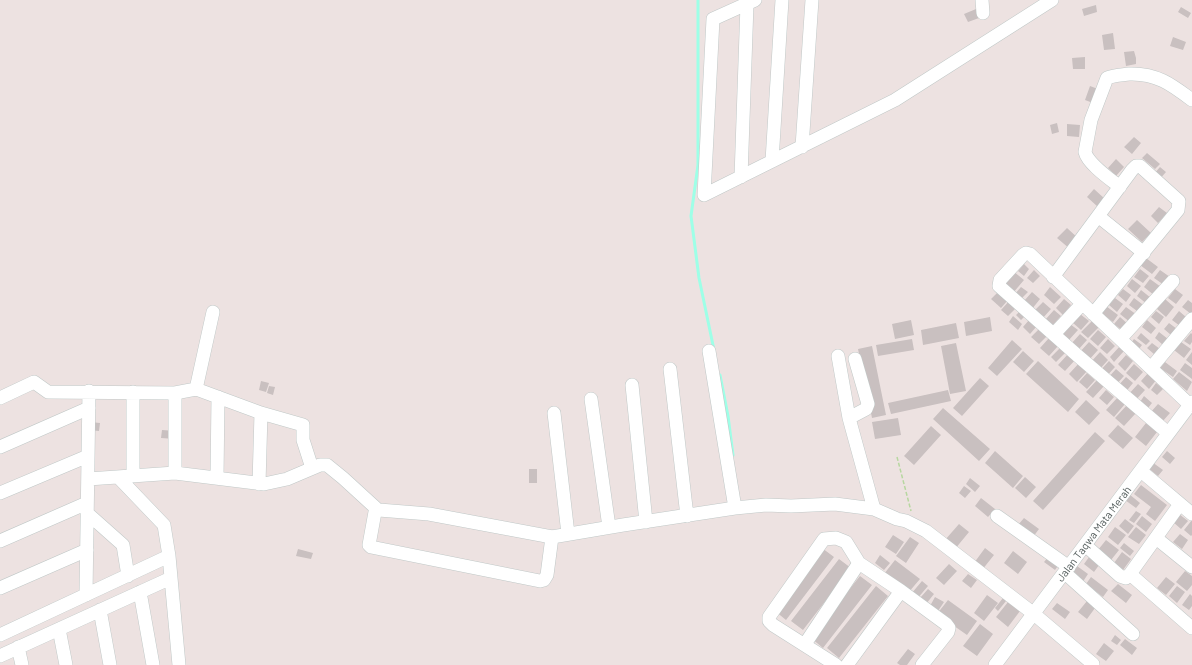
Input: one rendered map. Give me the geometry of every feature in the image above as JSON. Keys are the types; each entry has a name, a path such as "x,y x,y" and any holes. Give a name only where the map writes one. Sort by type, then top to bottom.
{"street":[{"path":"772,161 782,0"},
{"path":"802,146 812,0"},
{"path":"982,0 983,13"},
{"path":"741,177 751,2 714,19 704,195 741,177 894,100 1052,0"},
{"path":"1120,187 1091,162 1086,152 1091,120 1107,78 1120,75 1149,75 1175,87 1192,100"},
{"path":"1053,277 1132,170 1138,165 1179,202 1178,210 1093,314"},
{"path":"1098,216 1144,253"},
{"path":"1168,433 999,286 1002,277 1023,255 1026,254 1032,256 1151,368 1191,403"},
{"path":"1120,339 1173,281"},
{"path":"1054,334 1082,304"},
{"path":"196,390 213,312"},
{"path":"1151,368 1192,319"},
{"path":"709,351 738,508"},
{"path":"838,356 849,418 874,509"},
{"path":"849,418 866,409 868,404 855,359"},
{"path":"670,369 687,516"},
{"path":"0,398 34,382 48,392 89,391 175,393 196,390 303,426 303,440 312,468"},
{"path":"632,385 646,522"},
{"path":"86,595 89,391"},
{"path":"68,392 76,413"},
{"path":"133,392 133,476"},
{"path":"175,393 175,473"},
{"path":"217,478 218,397"},
{"path":"591,399 609,527"},
{"name":"Jalan Taqwa Mata Merah","path":"995,665 1191,403"},
{"path":"0,447 88,408"},
{"path":"554,412 568,534"},
{"path":"259,484 261,413"},
{"path":"0,493 88,456"},
{"path":"88,479 175,473 264,484 287,479 320,465 327,465 378,510 429,514 552,537 609,527 766,505 791,506 835,504 874,509 897,519 906,521 926,531 1034,614 1093,664"},
{"path":"1141,471 1192,514"},
{"path":"119,478 164,525 169,556 179,665"},
{"path":"1085,545 1120,576 1126,578 1180,504"},
{"path":"0,541 87,508"},
{"path":"87,508 123,545 128,576"},
{"path":"378,510 375,512 369,544 371,547 540,581 544,580 547,575 552,537"},
{"path":"997,516 1067,570 1134,634"},
{"path":"836,665 773,625 769,621 769,616 824,539 836,538 846,542 860,563 946,624 948,632 922,665"},
{"path":"1156,538 1192,567"},
{"path":"0,588 87,550"},
{"path":"0,636 169,556"},
{"path":"805,644 860,563"},
{"path":"1130,574 1192,628"},
{"path":"0,656 171,578"},
{"path":"847,665 901,591"},
{"path":"140,592 153,665"},
{"path":"100,610 110,665"},
{"path":"59,629 66,665"},
{"path":"18,647 22,665"}],"path":[{"path":"897,457 914,525"}],"building":[{"path":"1096,5 1097,12 1084,16 1082,9"},
{"path":"1181,7 1191,13 1188,18 1178,12"},
{"path":"976,9 979,18 968,22 964,14"},
{"path":"1113,33 1115,49 1104,50 1102,35"},
{"path":"1173,37 1186,42 1183,50 1170,46"},
{"path":"1134,51 1136,64 1126,66 1124,52"},
{"path":"1085,57 1085,69 1073,69 1072,58"},
{"path":"1090,86 1098,89 1093,103 1085,100"},
{"path":"1057,123 1059,132 1052,134 1050,125"},
{"path":"1067,124 1080,125 1079,137 1067,136"},
{"path":"1134,137 1141,143 1132,154 1124,147"},
{"path":"1147,153 1160,164 1155,169 1142,158"},
{"path":"1116,159 1124,167 1116,176 1108,168"},
{"path":"1160,167 1166,172 1159,180 1153,175"},
{"path":"1094,189 1105,199 1098,207 1087,197"},
{"path":"1159,207 1167,213 1158,223 1151,216"},
{"path":"1137,220 1151,233 1142,242 1128,229"},
{"path":"1067,228 1079,239 1070,249 1057,238"},
{"path":"1146,258 1158,267 1152,274 1140,265"},
{"path":"1024,264 1029,269 1024,276 1018,271"},
{"path":"1140,269 1149,276 1143,283 1134,277"},
{"path":"1034,270 1040,276 1033,283 1027,278"},
{"path":"1160,270 1170,277 1164,285 1154,278"},
{"path":"1013,271 1024,280 1013,293 1002,284"},
{"path":"1132,279 1141,286 1135,293 1127,286"},
{"path":"1150,279 1161,287 1155,296 1144,287"},
{"path":"1021,287 1028,292 1020,300 1014,295"},
{"path":"1050,287 1061,297 1054,304 1044,295"},
{"path":"1123,289 1131,295 1126,302 1118,295"},
{"path":"1175,289 1183,295 1176,304 1168,298"},
{"path":"1141,290 1151,298 1147,304 1137,296"},
{"path":"998,292 1008,300 1001,308 991,299"},
{"path":"1032,292 1040,299 1032,309 1024,301"},
{"path":"1115,298 1123,304 1117,312 1109,305"},
{"path":"1134,298 1146,307 1141,314 1129,305"},
{"path":"1064,299 1071,305 1063,315 1056,308"},
{"path":"1165,299 1174,307 1166,317 1157,309"},
{"path":"1010,300 1017,307 1008,316 1001,310"},
{"path":"1188,300 1192,303 1191,314 1182,307"},
{"path":"1043,302 1051,309 1042,319 1033,312"},
{"path":"1106,306 1118,315 1113,322 1101,313"},
{"path":"1126,307 1137,315 1131,323 1120,314"},
{"path":"1022,309 1027,314 1021,320 1016,315"},
{"path":"1054,310 1061,316 1052,326 1045,320"},
{"path":"1156,311 1164,317 1159,324 1151,317"},
{"path":"1179,311 1186,317 1180,326 1172,320"},
{"path":"1080,314 1089,321 1081,330 1072,322"},
{"path":"1013,316 1022,324 1018,330 1009,322"},
{"path":"990,317 992,331 966,336 964,322"},
{"path":"1120,317 1129,325 1124,332 1114,324"},
{"path":"911,320 914,335 895,339 892,324"},
{"path":"1029,320 1037,326 1030,334 1023,327"},
{"path":"1147,320 1156,328 1151,334 1142,327"},
{"path":"1092,321 1099,327 1088,338 1081,332"},
{"path":"956,323 959,338 923,345 921,330"},
{"path":"1169,323 1177,329 1171,335 1164,329"},
{"path":"1070,324 1078,330 1068,341 1061,334"},
{"path":"1041,327 1049,334 1039,344 1031,337"},
{"path":"1098,330 1106,337 1098,346 1090,339"},
{"path":"1159,332 1168,339 1163,345 1155,338"},
{"path":"1141,333 1150,341 1146,345 1137,338"},
{"path":"1191,333 1192,342 1190,345 1184,341"},
{"path":"1080,334 1087,340 1078,350 1071,344"},
{"path":"1049,338 1058,346 1049,356 1040,348"},
{"path":"912,339 914,350 878,356 876,345"},
{"path":"1108,339 1115,346 1107,354 1100,348"},
{"path":"1134,339 1142,345 1139,349 1131,343"},
{"path":"1012,340 1022,349 997,376 988,368"},
{"path":"1089,342 1098,350 1088,361 1079,353"},
{"path":"1181,342 1191,349 1184,358 1174,350"},
{"path":"956,343 966,391 950,394 941,346"},
{"path":"1152,343 1160,349 1155,355 1147,348"},
{"path":"872,346 886,415 872,418 858,349"},
{"path":"1120,346 1124,351 1114,362 1110,357"},
{"path":"1061,347 1066,352 1056,362 1051,357"},
{"path":"1023,351 1034,361 1024,372 1013,362"},
{"path":"1100,352 1108,360 1099,370 1090,363"},
{"path":"1192,352 1192,365 1186,360"},
{"path":"1069,353 1076,359 1065,371 1058,365"},
{"path":"1126,355 1133,361 1125,371 1118,364"},
{"path":"1038,361 1079,399 1068,412 1026,374"},
{"path":"1109,361 1115,367 1105,378 1099,372"},
{"path":"1080,362 1088,370 1077,382 1069,374"},
{"path":"1165,362 1177,371 1173,377 1160,368"},
{"path":"1185,363 1192,368 1192,379 1180,370"},
{"path":"1134,364 1143,372 1135,381 1126,373"},
{"path":"1116,369 1124,376 1115,386 1107,379"},
{"path":"1149,372 1157,379 1149,389 1141,381"},
{"path":"1179,372 1192,382 1187,391 1173,379"},
{"path":"1087,373 1095,380 1087,389 1079,382"},
{"path":"1126,377 1133,383 1124,394 1117,387"},
{"path":"980,378 989,386 962,416 953,408"},
{"path":"1097,380 1104,386 1093,398 1086,392"},
{"path":"261,381 269,383 266,392 259,390"},
{"path":"1156,383 1163,389 1157,395 1151,390"},
{"path":"1138,384 1145,390 1134,402 1127,396"},
{"path":"269,386 275,387 273,395 267,393"},
{"path":"948,390 951,401 891,414 888,403"},
{"path":"1106,390 1114,397 1107,405 1099,398"},
{"path":"1144,396 1152,403 1148,408 1140,402"},
{"path":"1118,397 1125,404 1114,417 1106,410"},
{"path":"1086,400 1100,413 1089,425 1075,412"},
{"path":"1158,404 1170,413 1162,422 1150,413"},
{"path":"1127,405 1136,413 1124,426 1115,418"},
{"path":"943,408 990,449 979,461 933,419"},
{"path":"898,418 901,435 875,439 872,422"},
{"path":"90,422 100,423 99,431 89,430"},
{"path":"1146,423 1157,432 1146,446 1135,437"},
{"path":"1118,425 1133,438 1123,449 1108,436"},
{"path":"931,426 941,435 914,465 904,456"},
{"path":"162,430 176,431 175,439 161,438"},
{"path":"1095,432 1105,441 1043,510 1033,501"},
{"path":"995,451 1023,476 1013,488 985,463"},
{"path":"1167,451 1175,458 1170,464 1162,457"},
{"path":"1152,462 1163,470 1158,476 1148,468"},
{"path":"529,469 537,469 537,483 529,483"},
{"path":"1025,477 1036,487 1026,498 1015,488"},
{"path":"970,478 980,486 975,492 966,484"},
{"path":"1141,485 1167,505 1155,521 1146,514 1151,507 1134,494"},
{"path":"964,486 971,491 965,498 959,493"},
{"path":"1129,494 1140,503 1136,508 1125,500"},
{"path":"981,498 995,509 988,517 975,506"},
{"path":"1136,511 1141,514 1134,523 1129,520"},
{"path":"1179,514 1188,521 1181,529 1173,522"},
{"path":"1142,516 1152,524 1146,532 1136,524"},
{"path":"1024,518 1039,529 1033,537 1018,525"},
{"path":"1125,519 1134,526 1128,534 1119,526"},
{"path":"1192,520 1192,535 1191,536 1184,530"},
{"path":"959,524 969,532 955,549 945,540"},
{"path":"1115,527 1126,535 1118,545 1108,537"},
{"path":"1136,527 1146,535 1139,544 1128,537"},
{"path":"1180,534 1188,540 1182,549 1173,542"},
{"path":"893,535 904,542 896,554 885,547"},
{"path":"910,537 919,543 906,563 896,556"},
{"path":"1106,540 1119,550 1111,560 1098,550"},
{"path":"1124,543 1134,551 1130,556 1120,548"},
{"path":"822,548 834,557 786,620 775,611"},
{"path":"985,548 994,555 982,570 974,563"},
{"path":"298,549 313,553 311,559 296,556"},
{"path":"1013,551 1027,562 1018,574 1004,563"},
{"path":"1122,552 1131,559 1123,570 1114,563"},
{"path":"1092,553 1102,561 1094,572 1084,564"},
{"path":"880,555 890,563 884,570 875,563"},
{"path":"1050,555 1060,563 1055,570 1044,562"},
{"path":"839,559 851,568 803,630 791,621"},
{"path":"895,560 920,579 908,593 884,574"},
{"path":"949,564 957,571 944,585 936,578"},
{"path":"1077,566 1088,574 1082,583 1071,574"},
{"path":"1185,571 1192,576 1192,585 1187,591 1176,582"},
{"path":"968,574 977,580 971,588 962,581"},
{"path":"860,576 872,585 823,648 811,638"},
{"path":"1091,577 1108,590 1103,597 1086,584"},
{"path":"1166,577 1175,584 1166,595 1157,588"},
{"path":"922,581 928,586 917,599 911,594"},
{"path":"1118,584 1132,595 1126,603 1111,591"},
{"path":"876,586 888,596 839,658 827,648"},
{"path":"1177,586 1185,592 1177,603 1169,596"},
{"path":"928,589 934,594 926,604 920,598"},
{"path":"1190,594 1192,596 1192,606 1189,610 1182,605"},
{"path":"987,595 998,603 984,621 974,613"},
{"path":"935,597 944,602 938,611 930,606"},
{"path":"1003,598 1006,601 998,611 995,608"},
{"path":"948,600 977,621 967,635 937,614"},
{"path":"1087,601 1095,608 1087,619 1078,612"},
{"path":"1008,602 1020,611 1008,627 996,617"},
{"path":"1057,603 1070,612 1065,619 1052,609"},
{"path":"980,624 993,634 977,656 963,646"},
{"path":"1115,635 1121,640 1117,645 1111,641"},
{"path":"1125,639 1137,648 1132,655 1120,645"},
{"path":"1104,643 1114,651 1106,661 1096,654"},
{"path":"908,649 915,654 907,665 900,665 897,663"}],"waterway":[{"path":"698,0 698,165 691,216 699,278 714,350"},
{"path":"720,375 728,416 733,455"}]}
